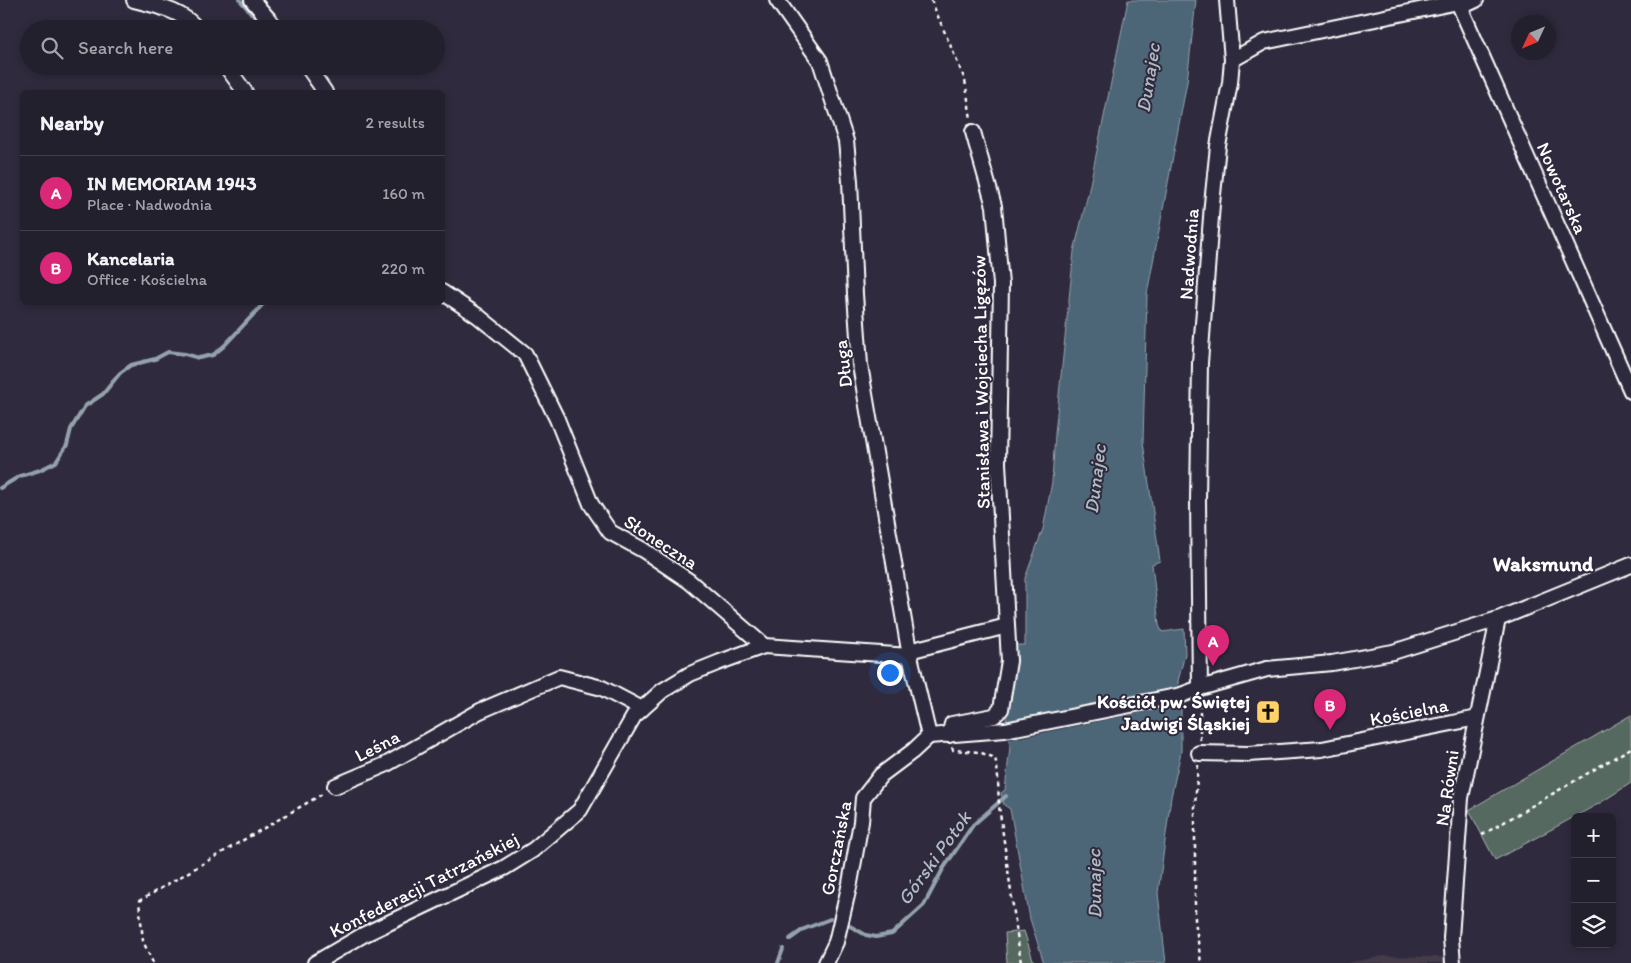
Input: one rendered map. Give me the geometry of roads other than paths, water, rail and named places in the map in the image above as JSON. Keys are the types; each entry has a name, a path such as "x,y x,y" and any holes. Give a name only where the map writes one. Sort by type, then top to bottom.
{"street":[{"path":"134,0 172,11 190,20"},
{"path":"252,0 269,20"},
{"name":"Długa","path":"777,0 820,61 846,141 850,181 860,366 910,654 929,736"},
{"name":"Nadwodnia","path":"1200,688 1198,500 1200,364 1218,146 1230,83 1232,60 1227,0"},
{"path":"1232,60 1264,42 1476,0"},
{"name":"Nowotarska","path":"1459,3 1631,391"},
{"path":"233,75 244,90"},
{"path":"313,75 324,90"},
{"name":"Stanisława i Wojciecha Ligęzów","path":"949,735 952,724 994,716 1002,709 1009,661 998,463 1001,284 994,206 973,132"},
{"name":"Słoneczna","path":"445,294 478,316 525,354 557,419 592,504 610,532 643,550 689,581 764,646"},
{"path":"929,736 1005,730 1182,695 1267,669 1332,663 1394,652 1498,619 1631,565"},
{"name":"Na Równi","path":"1453,963 1452,938 1461,798 1498,619"},
{"path":"764,646 910,654 1007,626"},
{"name":"Konfederacji Tatrzańskiej","path":"315,963 363,935 504,868 533,850 580,810 634,716 662,691 690,674 764,646"},
{"name":"Leśna","path":"335,786 385,765 480,711 559,677 602,688 642,709"},
{"name":"Kościelna","path":"1199,754 1248,754 1322,749 1477,718"},
{"name":"Gorczańska","path":"826,963 836,942 850,883 861,822 863,798 881,775 913,751 929,736"}],"water":[{"name":"Dunajec","path":"1128,0 1196,0 1187,82 1147,294 1143,442 1160,561 1152,564 1159,625 1162,632 1184,629 1185,654 1178,681 1181,705 1181,752 1171,797 1158,893 1166,963 1044,963 1030,919 1010,809 1004,805 1001,793 1005,790 1010,747 1006,718 1016,645 1025,645 1025,578 1043,529 1052,482 1055,433 1074,251 1088,194"}],"waterway":[{"path":"240,0 257,20"},
{"path":"0,488 20,476 40,470 56,462 67,445 71,429 85,406 103,394 120,373 131,365 155,359 168,352 199,358 213,355 224,346 262,305"},
{"name":"Górski Potok","path":"848,925 866,935 876,937 892,934 924,905 943,869 973,825 1006,796"},
{"name":"Górski Potok","path":"790,939 804,929 830,919"},
{"name":"Górski Potok","path":"778,963 783,949"}],"place":[{"name":"IN MEMORIAM 1943","path":"1213,666"},
{"name":"Kościół pw. Świętej Jadwigi Śląskiej","path":"1268,712"},
{"name":"Kancelaria","path":"1330,730"}],"district":[{"name":"Waksmund","path":"1543,563"}]}
